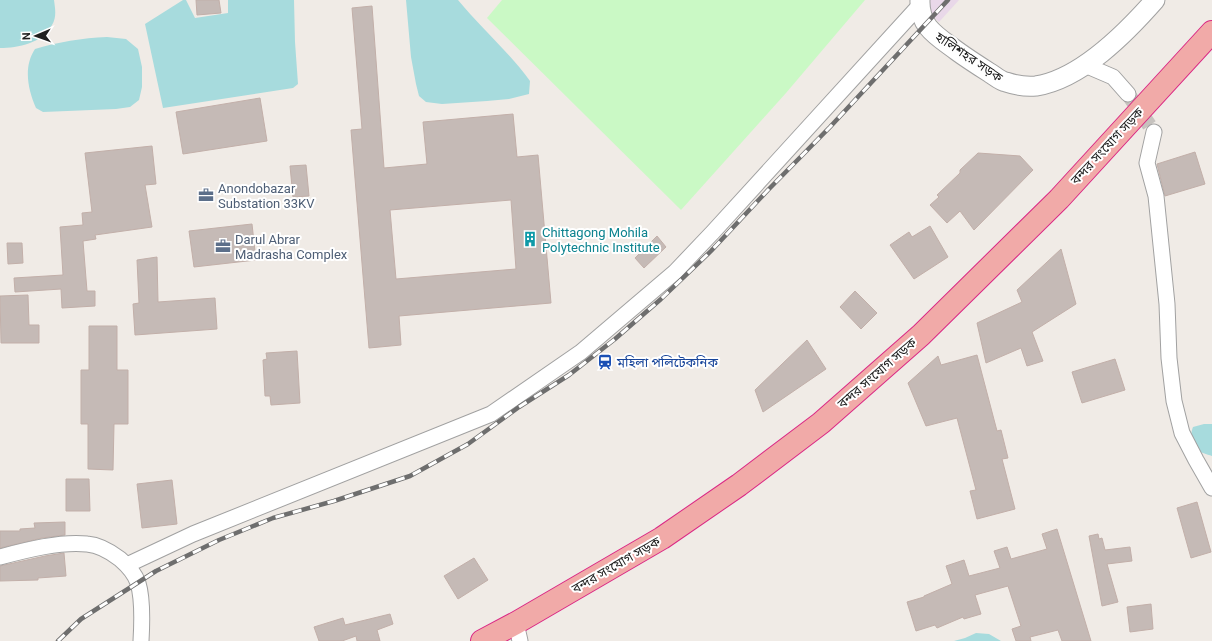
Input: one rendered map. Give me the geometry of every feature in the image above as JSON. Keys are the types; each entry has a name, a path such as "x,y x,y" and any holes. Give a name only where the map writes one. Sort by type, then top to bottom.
{"highway":[{"name":"বন্দর সংযোগ সড়ক","path":"482,641 518,632 662,538 739,485 821,423 921,335 1059,199 1212,32"}],"street":[{"name":"হালিশহর সড়ক","path":"920,3 921,16 925,26 966,58 1004,82 1020,86 1034,86 1052,82 1085,65 1110,46 1155,0"},
{"path":"127,564 193,534 491,414 581,352 675,272 920,3"},
{"path":"1085,65 1114,77 1128,94"},
{"path":"1154,132 1147,163 1156,196 1159,217 1168,304 1169,358 1174,402 1182,433 1212,488"},
{"path":"0,557 48,546 87,544 101,547 127,564 138,583 141,601 141,641"}],"shaded area":[{"path":"930,0 959,0 939,22 924,8"}],"green space":[{"path":"502,0 865,0 786,93 681,210 487,18"}],"water":[{"path":"0,0 54,0 54,22 43,36 36,40 14,47 0,48"},
{"path":"183,0 186,0 195,18 228,13 228,0 294,0 298,84 293,88 163,108 145,24"},
{"path":"406,0 458,0 522,70 530,81 529,94 509,99 487,101 442,104 426,102 419,96 416,84 411,57"},
{"path":"107,37 126,39 138,49 142,67 142,87 139,100 130,107 116,109 43,112 36,108 31,94 28,78 29,63 35,49 52,44 88,38"},
{"path":"1204,424 1212,424 1212,456 1198,450 1192,442 1191,436 1193,427"},
{"path":"976,633 989,634 1001,641 954,641"}],"building":[{"path":"196,0 219,0 221,13 197,15"},
{"path":"372,6 384,168 427,164 423,122 513,114 517,157 538,155 551,303 399,316 401,345 369,348 351,130 362,129 352,8","holes":["511,200 516,269 396,279 390,210"]},
{"path":"260,98 267,141 183,154 176,112"},
{"path":"152,146 156,184 145,185 152,227 95,235 96,239 83,241 87,291 95,291 95,306 62,308 61,289 15,292 14,278 63,275 60,227 83,225 82,213 92,212 85,153"},
{"path":"1195,152 1205,184 1165,196 1157,164"},
{"path":"978,153 1020,156 1033,170 974,230 960,211 947,223 930,205 939,197 937,195 960,173 960,170"},
{"path":"306,165 309,196 293,197 290,166"},
{"name":"Darul Abrar Madrasha Complex","path":"252,224 256,260 194,267 189,231"},
{"path":"930,226 948,257 914,279 890,245 909,232 912,237"},
{"path":"657,236 666,247 644,268 635,258"},
{"path":"7,243 22,243 23,263 8,264"},
{"path":"1061,249 1076,304 1032,332 1043,361 1027,366 1021,348 986,363 977,323 1022,302 1017,290"},
{"path":"157,257 158,302 215,298 217,329 135,335 133,304 139,303 137,260"},
{"path":"855,291 877,313 861,329 840,307"},
{"path":"28,295 29,325 39,325 39,343 1,343 0,296"},
{"path":"89,326 117,326 117,370 128,370 128,424 114,424 113,470 88,469 88,424 81,424 81,370 89,370"},
{"path":"807,340 826,369 763,412 755,390"},
{"path":"297,351 300,403 271,405 270,396 265,396 263,360 267,359 266,353"},
{"path":"977,355 997,431 1001,430 1008,458 1002,459 1015,509 977,519 970,491 976,490 957,418 926,426 908,383 938,356 941,365"},
{"path":"1115,359 1125,390 1082,403 1072,372"},
{"path":"66,479 89,479 90,511 66,511"},
{"path":"172,480 177,524 142,528 137,484"},
{"path":"1197,502 1211,552 1191,558 1177,508"},
{"path":"65,522 65,535 42,538 0,548 0,531 20,531 20,529 35,528 34,523"},
{"path":"1057,529 1091,641 1062,641 1058,630 1030,637 1031,641 1016,641 1012,629 1021,626 1008,586 975,595 981,614 964,619 963,617 937,628 935,625 916,631 907,602 924,597 952,584 946,566 964,560 969,576 1000,568 994,551 1007,547 1011,559 1047,549 1042,534"},
{"path":"1098,534 1099,539 1102,538 1105,550 1130,547 1132,561 1107,564 1118,602 1102,606 1089,536"},
{"path":"64,553 66,576 38,578 38,580 0,581 0,566"},
{"path":"474,558 488,580 458,599 444,576"},
{"path":"1151,604 1153,629 1130,632 1127,607"},
{"path":"390,614 393,624 377,630 380,641 357,641 356,636 342,641 319,641 314,627 343,618 345,625"}],"tunnel":[{"path":"1128,94 1154,132"}],"railway":[{"path":"58,641 81,619 156,571 219,540 273,518 334,501 410,476 468,444 519,407 569,375 615,339 661,299 711,251 830,127 948,0"}],"place":[{"name":"Anondobazar Substation 33KV","path":"206,195"},
{"name":"Chittagong Mohila Polytechnic Institute","path":"530,239"},
{"name":"Darul Abrar Madrasha Complex","path":"223,246"},
{"name":"মহিলা পলিটেকনিক","path":"605,362"}]}
